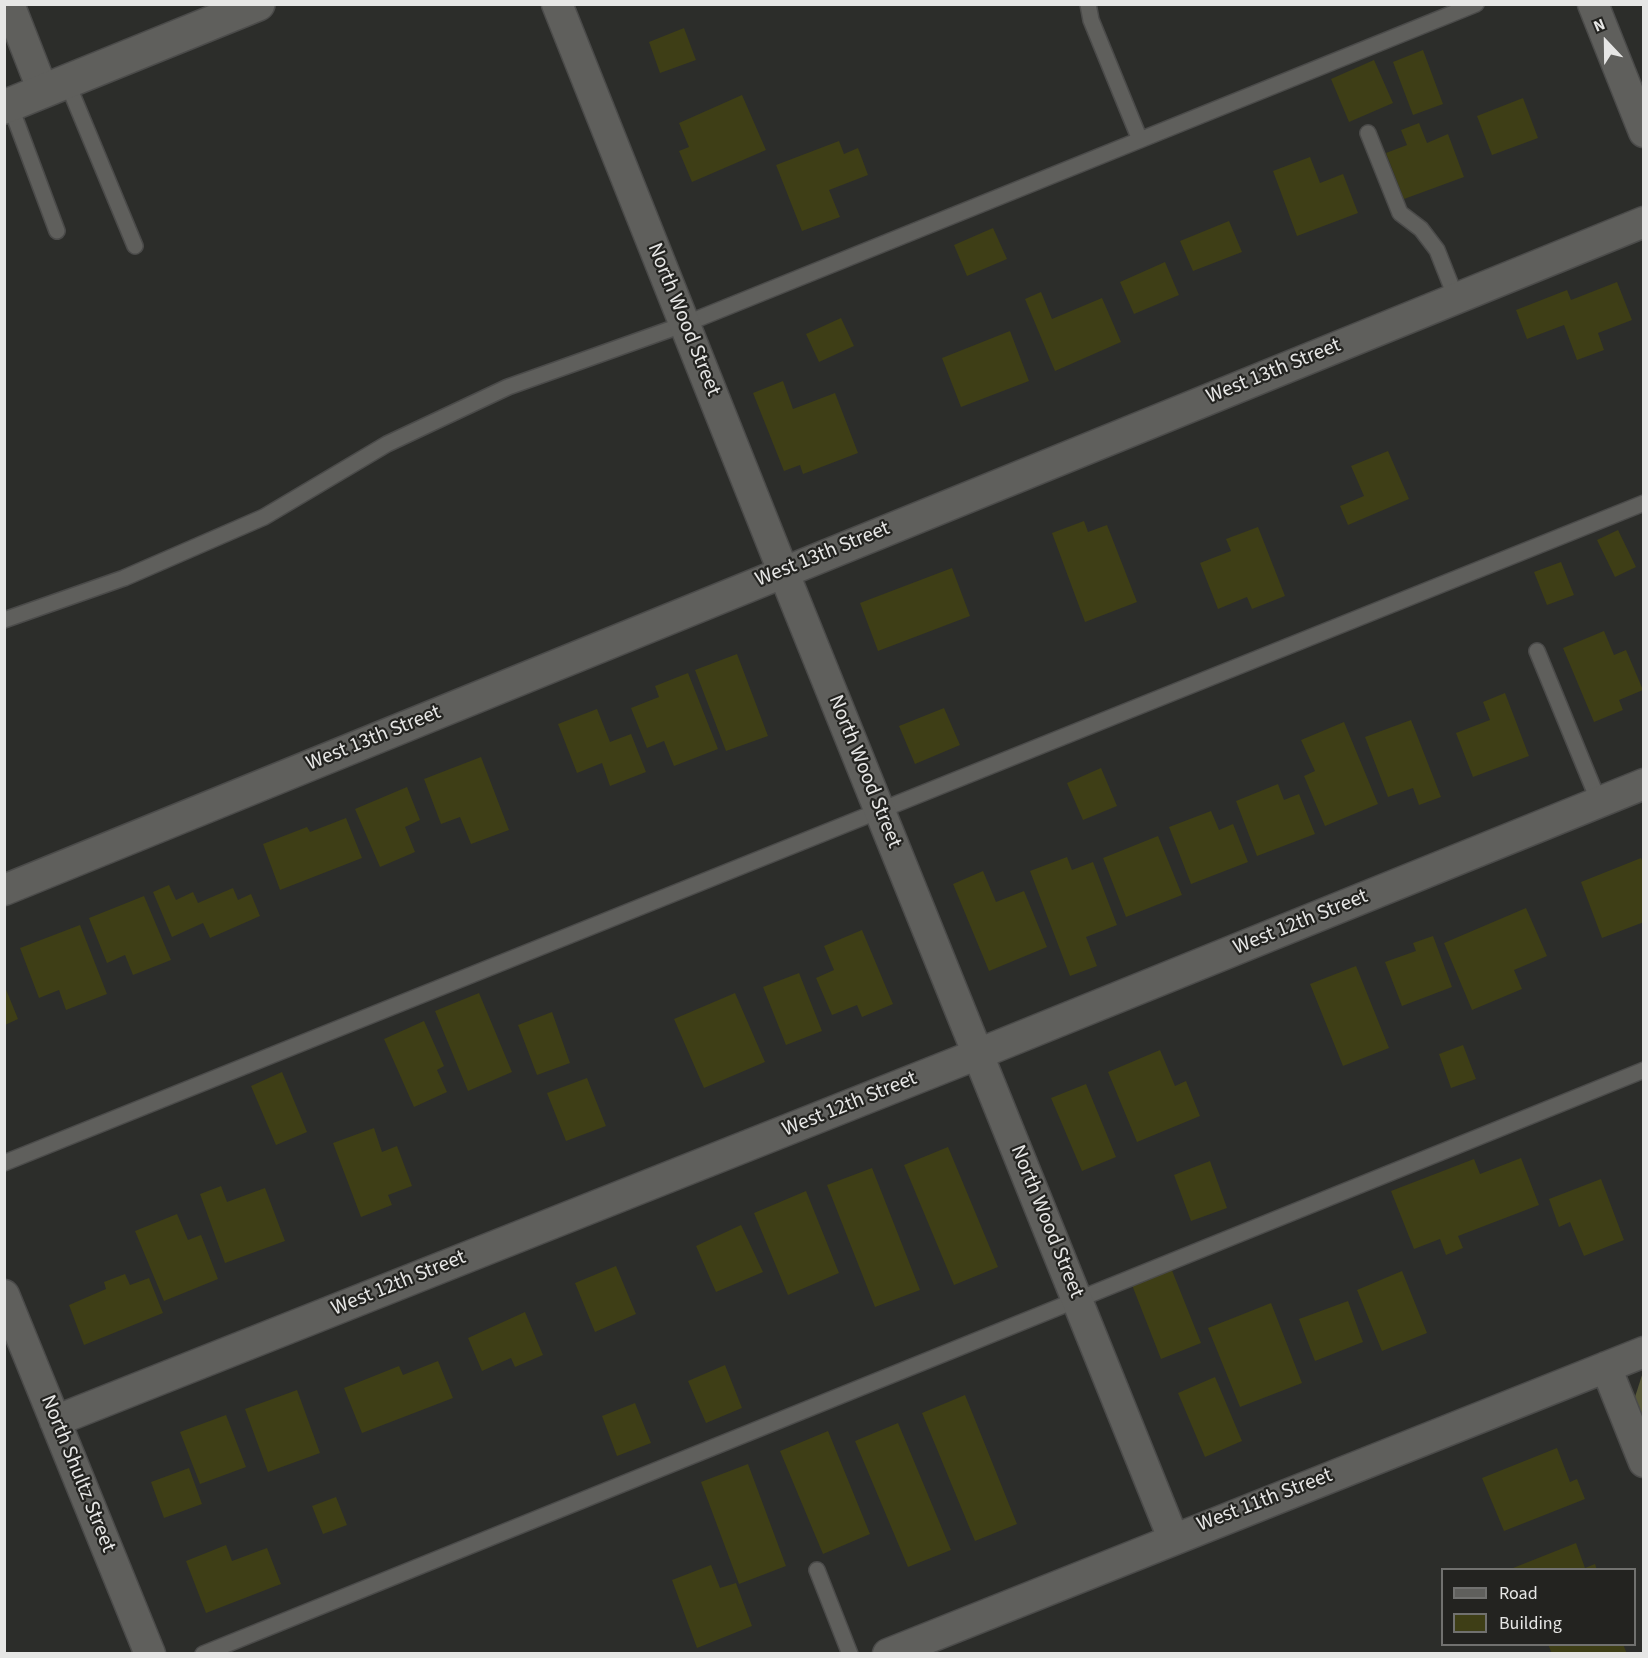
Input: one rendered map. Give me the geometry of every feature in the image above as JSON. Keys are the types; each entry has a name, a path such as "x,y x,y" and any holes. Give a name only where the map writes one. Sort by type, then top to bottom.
{"street":[{"path":"9,4 55,86"},
{"path":"7,106 258,4"},
{"name":"North Wood Street","path":"557,4 879,811 1173,1538"},
{"path":"1593,4 1644,132"},
{"name":"West 13th Street","path":"4,890 1644,222"},
{"name":"West 12th Street","path":"55,1421 978,1054 1644,784"},
{"name":"North Shultz Street","path":"4,1295 150,1653"},
{"name":"West 11th Street","path":"888,1653 1644,1352"},
{"path":"1606,1367 1644,1462"}],"lane":[{"path":"1088,4 1091,20 1140,140"},
{"path":"4,621 124,578 264,517 387,444 508,387 685,324 1476,4"},
{"path":"55,86 135,246"},
{"path":"7,106 57,231"},
{"path":"1368,133 1400,213 1421,229 1437,250 1456,298"},
{"path":"4,1163 1644,503"},
{"path":"1537,651 1599,802"},
{"path":"203,1653 1644,1070"},
{"path":"818,1570 850,1653"}],"green space":[{"path":"1643,1372 1643,1419 1635,1397"}],"building":[{"path":"684,28 696,60 660,73 649,42"},
{"path":"1423,50 1443,104 1413,115 1393,62"},
{"path":"1374,60 1393,103 1349,122 1331,79"},
{"path":"742,95 766,150 692,182 679,151 689,147 679,123"},
{"path":"1523,98 1538,138 1492,155 1477,116"},
{"path":"1419,123 1427,143 1448,134 1464,177 1404,199 1386,153 1407,145 1401,130"},
{"path":"839,141 844,154 858,148 868,175 829,190 840,217 802,231 776,165"},
{"path":"1310,157 1320,183 1343,174 1358,213 1297,236 1273,171"},
{"path":"1229,221 1242,252 1193,271 1180,241"},
{"path":"993,228 1007,259 967,276 954,245"},
{"path":"1165,262 1179,295 1134,314 1120,282"},
{"path":"1617,282 1632,320 1598,333 1604,350 1577,360 1564,325 1527,339 1516,310 1567,290 1571,300"},
{"path":"1041,292 1052,319 1102,298 1121,342 1055,371 1025,299"},
{"path":"841,318 854,346 819,362 806,334"},
{"path":"1010,331 1029,381 961,407 942,358"},
{"path":"783,381 793,409 835,393 858,453 803,474 800,465 784,471 753,393"},
{"path":"1388,451 1409,499 1348,525 1340,506 1364,496 1351,466"},
{"path":"1084,521 1088,532 1107,525 1137,602 1085,622 1052,533"},
{"path":"1258,527 1285,596 1252,609 1247,597 1218,609 1200,563 1231,551 1226,539"},
{"path":"1618,530 1636,567 1615,577 1597,540"},
{"path":"1561,562 1574,595 1547,605 1534,572"},
{"path":"952,568 970,616 878,651 860,603"},
{"path":"1604,631 1614,655 1626,650 1643,690 1619,700 1623,710 1594,722 1563,648"},
{"path":"737,654 768,736 726,751 695,670"},
{"path":"688,673 718,749 674,766 664,741 647,748 631,708 659,697 655,686"},
{"path":"1505,693 1529,756 1473,777 1456,733 1490,720 1483,702"},
{"path":"944,708 960,745 915,764 899,726"},
{"path":"597,709 610,742 631,734 646,772 610,786 602,763 577,773 558,724"},
{"path":"1411,720 1441,797 1419,805 1413,788 1388,797 1365,737"},
{"path":"1344,722 1378,804 1325,826 1304,776 1315,771 1301,740"},
{"path":"481,757 509,830 471,844 460,817 441,824 424,779"},
{"path":"1101,768 1117,806 1083,820 1067,783"},
{"path":"1278,784 1284,800 1299,794 1315,834 1257,856 1236,801"},
{"path":"407,787 420,820 405,827 415,852 380,867 355,809"},
{"path":"1211,811 1219,830 1233,824 1248,862 1191,884 1169,827"},
{"path":"346,818 362,858 280,890 263,844 307,827 310,832"},
{"path":"1158,836 1182,895 1126,917 1103,858"},
{"path":"1067,857 1072,870 1093,862 1117,925 1086,937 1097,966 1070,976 1030,871"},
{"path":"1641,858 1644,865 1644,922 1602,938 1581,882"},
{"path":"983,871 996,902 1024,891 1047,947 989,971 953,884"},
{"path":"169,885 176,900 193,892 198,903 233,888 238,900 251,894 260,916 210,938 203,923 172,937 153,892"},
{"path":"144,896 171,960 133,975 125,955 107,963 89,918"},
{"path":"1526,908 1547,956 1514,970 1522,989 1472,1010 1444,943"},
{"path":"80,925 107,994 66,1010 59,990 39,998 20,948"},
{"path":"862,930 893,1004 862,1017 857,1005 832,1015 816,978 834,970 824,946"},
{"path":"1433,936 1452,987 1402,1006 1385,962 1416,951 1413,943"},
{"path":"1356,966 1389,1048 1343,1066 1310,984"},
{"path":"799,973 822,1031 786,1045 763,987"},
{"path":"5,987 18,1019 5,1025"},
{"path":"479,993 512,1072 468,1091 435,1011"},
{"path":"735,993 765,1062 704,1088 674,1019"},
{"path":"552,1012 570,1063 537,1075 518,1025"},
{"path":"424,1021 444,1066 437,1070 447,1092 414,1107 384,1039"},
{"path":"1463,1045 1476,1079 1451,1088 1439,1054"},
{"path":"1160,1050 1175,1086 1186,1081 1200,1116 1137,1142 1108,1072"},
{"path":"282,1072 307,1132 276,1145 251,1086"},
{"path":"587,1078 606,1126 566,1141 547,1093"},
{"path":"1086,1084 1116,1157 1082,1171 1051,1098"},
{"path":"374,1128 382,1152 397,1146 412,1186 388,1195 392,1205 361,1217 333,1143"},
{"path":"948,1147 998,1267 954,1285 904,1165"},
{"path":"1521,1158 1539,1205 1458,1236 1463,1248 1446,1255 1440,1239 1414,1249 1391,1191 1474,1159 1480,1174"},
{"path":"1210,1161 1227,1208 1191,1221 1174,1175"},
{"path":"872,1168 920,1290 875,1307 827,1185"},
{"path":"1601,1179 1624,1240 1584,1256 1570,1222 1559,1227 1549,1199"},
{"path":"221,1186 227,1202 265,1188 285,1241 225,1263 200,1194"},
{"path":"806,1191 839,1273 788,1295 754,1213"},
{"path":"177,1214 188,1240 201,1235 218,1279 164,1301 135,1231"},
{"path":"741,1225 763,1272 716,1292 696,1246"},
{"path":"616,1266 636,1314 595,1332 575,1283"},
{"path":"1171,1268 1201,1343 1161,1359 1132,1285"},
{"path":"1402,1271 1427,1333 1382,1351 1357,1290"},
{"path":"125,1274 130,1285 149,1278 163,1313 84,1345 69,1305 106,1289 104,1282"},
{"path":"1348,1301 1363,1342 1315,1361 1299,1319"},
{"path":"1271,1303 1302,1383 1240,1407 1208,1328"},
{"path":"525,1312 543,1355 515,1367 511,1358 482,1371 468,1338"},
{"path":"438,1361 453,1398 362,1433 344,1388 399,1366 403,1375"},
{"path":"725,1365 742,1408 706,1423 688,1381"},
{"path":"1215,1377 1242,1441 1205,1457 1178,1393"},
{"path":"297,1390 320,1453 268,1472 245,1409"},
{"path":"965,1395 1017,1524 975,1541 922,1413"},
{"path":"635,1403 651,1443 617,1456 602,1416"},
{"path":"226,1415 246,1467 200,1484 180,1432"},
{"path":"898,1423 951,1550 908,1567 855,1441"},
{"path":"828,1431 870,1534 823,1554 780,1451"},
{"path":"1557,1448 1570,1482 1577,1479 1585,1499 1504,1531 1482,1478"},
{"path":"748,1464 786,1566 739,1584 701,1482"},
{"path":"189,1468 202,1504 164,1518 151,1482"},
{"path":"336,1497 347,1525 323,1534 312,1506"},
{"path":"1576,1543 1585,1568 1513,1568"},
{"path":"226,1545 232,1561 267,1548 281,1584 206,1613 186,1561"},
{"path":"1595,1564 1596,1568 1585,1568"},
{"path":"711,1565 720,1588 736,1583 752,1626 697,1648 672,1580"},
{"path":"1549,1646 1624,1646 1627,1654 1552,1654"}]}
